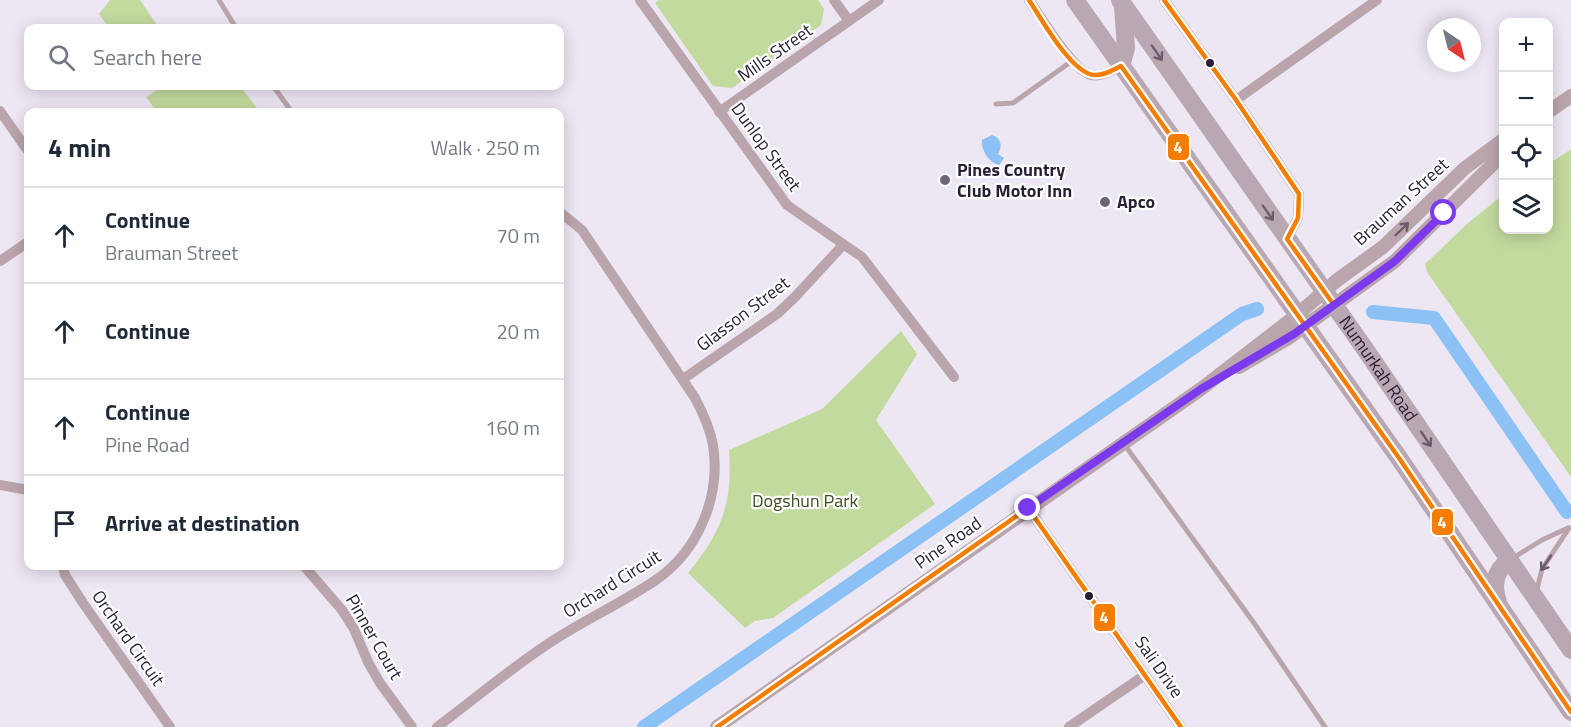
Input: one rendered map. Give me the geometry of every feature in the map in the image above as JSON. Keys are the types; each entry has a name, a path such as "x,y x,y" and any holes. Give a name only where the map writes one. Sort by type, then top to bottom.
{"highway":[{"name":"Numurkah Road","path":"1075,0 1399,458 1503,615 1571,712"},
{"name":"Numurkah Road","path":"1121,2 1571,650"},
{"path":"1121,2 1126,48 1121,66"},
{"path":"1503,615 1496,596 1495,580 1498,571 1509,560"}],"street":[{"name":"Dunlop Street","path":"640,0 787,205 862,257 954,377"},
{"path":"834,0 849,21"},
{"name":"Mills Street","path":"719,112 879,0"},
{"path":"1029,0 1072,61 1084,72 1093,76 1104,75 1121,66"},
{"path":"1164,0 1236,100 1299,194 1298,218 1287,239"},
{"path":"1236,100 1377,0"},
{"path":"1553,109 1571,96"},
{"path":"0,111 24,145"},
{"name":"Brauman Street","path":"1328,298 1465,168 1499,142"},
{"name":"Brauman Street","path":"1328,298 1395,261 1499,157"},
{"name":"Orchard Circuit","path":"437,727 553,640 656,579 675,564 689,547 703,523 711,499 715,472 713,444 707,420 683,379 582,230 564,215"},
{"path":"0,261 24,245"},
{"name":"Glasson Street","path":"683,379 777,314 843,245"},
{"path":"1383,247 1395,261"},
{"name":"Pine Road","path":"717,727 1028,508 1301,320 1328,298"},
{"path":"0,486 24,489"},
{"name":"Sali Drive","path":"1028,508 1180,727"},
{"name":"Orchard Circuit","path":"64,570 83,603 170,727"},
{"name":"Pinner Court","path":"308,570 342,610 354,629 380,683 412,727"},
{"path":"1069,727 1145,675"}],"lane":[{"path":"219,0 234,24"},
{"path":"996,104 1013,103 1072,61"},
{"path":"276,90 289,108"},
{"path":"1123,443 1254,624 1324,727"},
{"path":"1509,560 1542,540 1570,527"},
{"path":"1538,602 1536,592 1539,574 1570,527"}],"green space":[{"path":"110,0 140,0 156,24 106,24 99,14"},
{"path":"659,0 818,0 824,9 821,25 732,88 713,86 655,3"},
{"path":"157,90 243,90 257,108 154,108 146,97"},
{"path":"1571,149 1571,477 1427,272 1425,264 1468,223 1499,198 1499,234 1553,234 1553,161"},
{"name":"Dogshun Park","path":"901,331 917,354 876,420 935,504 773,618 755,621 745,628 688,573 717,531 722,517 729,486 729,450 822,409"}],"water":[{"path":"992,135 999,140 998,154 1004,158 999,165 986,156 983,148 982,140"}],"waterway":[{"path":"644,727 1242,314 1257,309"},
{"path":"1373,312 1434,318 1567,512"}],"transit line":[{"name":"4","path":"1029,0 1057,44 1085,72 1101,75 1121,66 1399,458 1571,712"},
{"name":"4","path":"1164,0 1236,100 1299,194 1298,218 1287,239 1331,301"},
{"name":"4","path":"1028,508 1181,727"},
{"name":"4","path":"717,727 1028,508"}],"place":[{"name":"Pines Country Club Motor Inn","path":"945,180"},
{"name":"Apco","path":"1105,202"}],"route":[{"path":"1028,508 1201,389 1294,334 1395,261 1444,213"}]}
